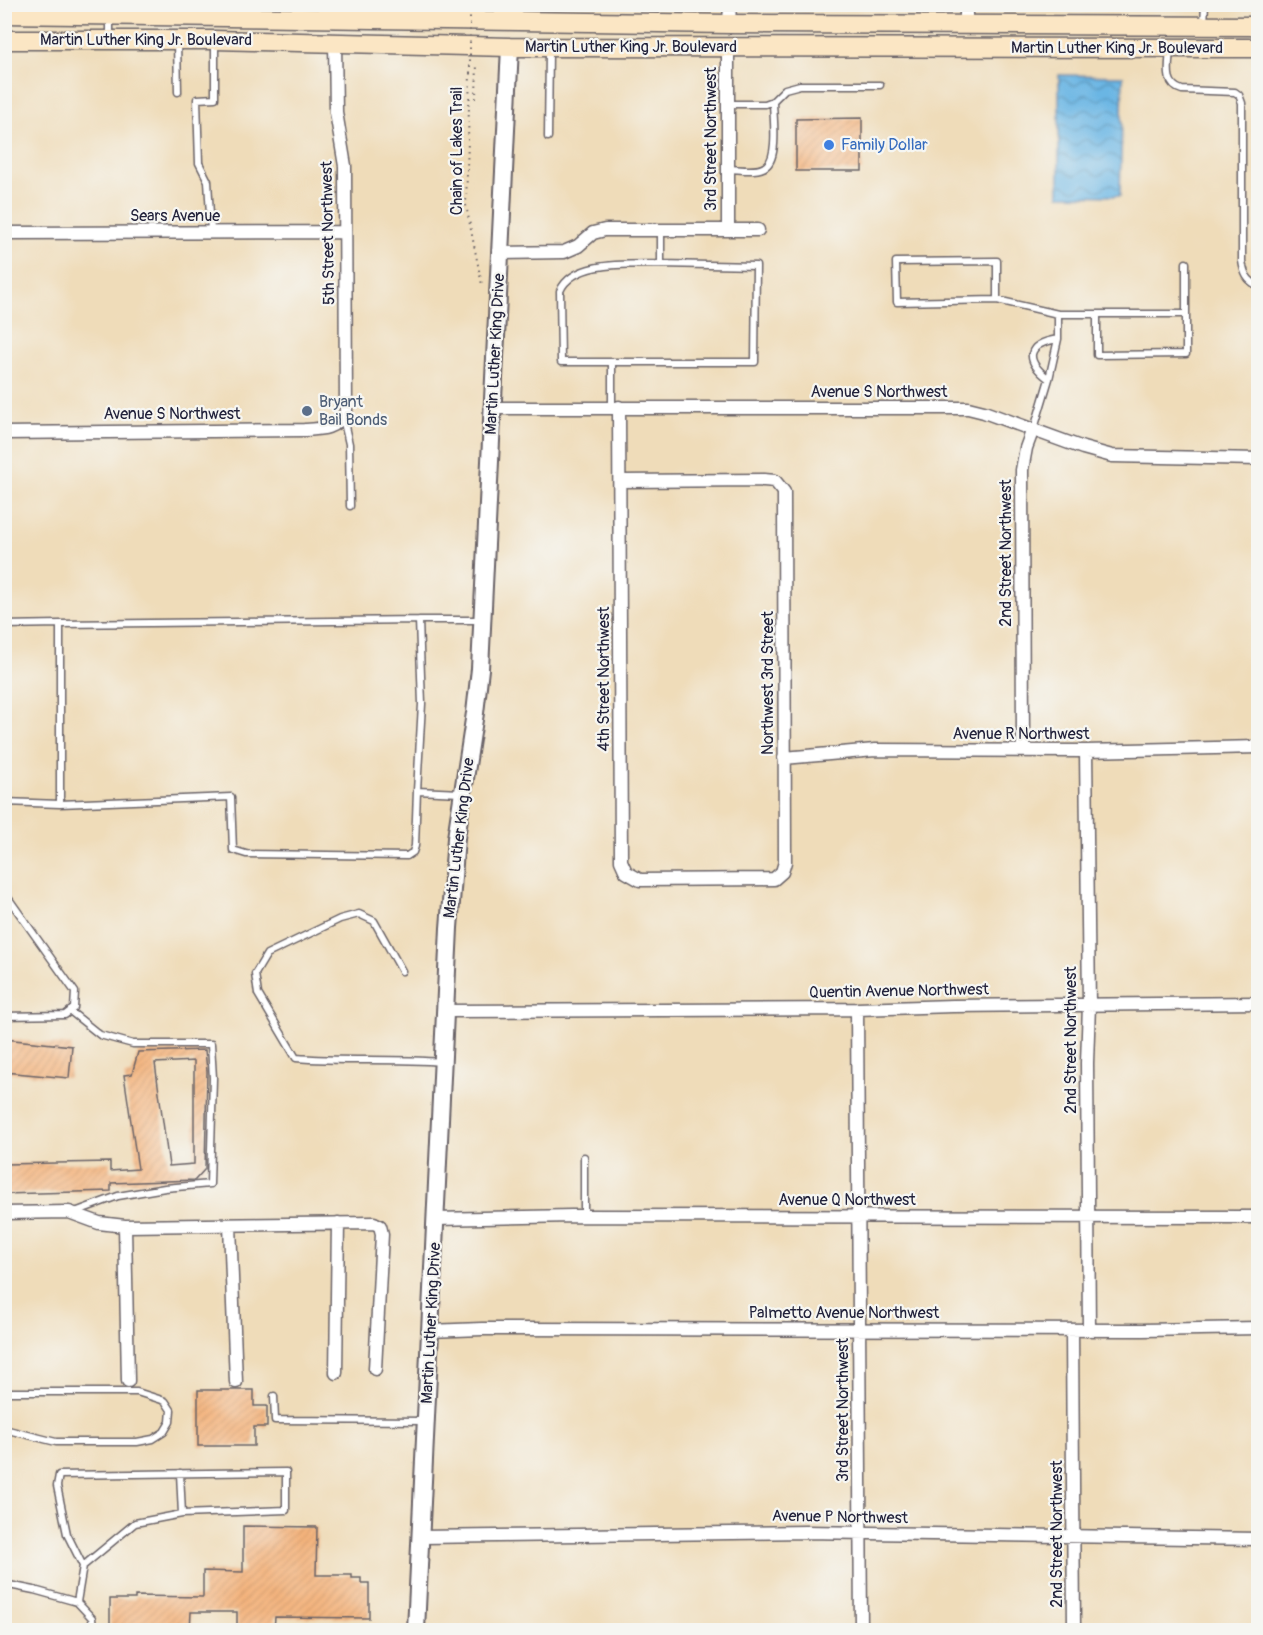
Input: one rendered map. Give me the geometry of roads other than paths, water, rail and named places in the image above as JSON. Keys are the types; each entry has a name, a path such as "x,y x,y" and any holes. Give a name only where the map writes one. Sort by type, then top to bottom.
{"main road":[{"name":"Martin Luther King Jr. Boulevard","path":"4,14 287,11 512,13 729,24 1258,26"},
{"path":"665,47 687,37 716,36 729,24"},
{"name":"Martin Luther King Jr. Boulevard","path":"4,40 215,40 510,47 1258,48"}],"street":[{"path":"729,24 730,4"},
{"path":"966,4 966,24"},
{"name":"5th Street Northwest","path":"335,42 336,112 344,155 346,413 341,420"},
{"name":"Martin Luther King Drive","path":"416,1630 452,872 475,713 482,620 510,47"},
{"name":"3rd Street Northwest","path":"728,48 728,230"},
{"path":"501,253 564,252 578,246 594,233 605,230 758,230"},
{"name":"Sears Avenue","path":"4,233 345,232"},
{"name":"4th Street Northwest","path":"615,407 620,481 621,861 629,874 640,880 751,881 774,879 778,876"},
{"name":"Avenue S Northwest","path":"491,408 968,408 1112,456 1258,459"},
{"name":"Avenue S Northwest","path":"4,433 304,430 327,429 341,420"},
{"name":"2nd Street Northwest","path":"1023,749 1022,470 1026,448 1033,429"},
{"name":"Northwest 3rd Street","path":"620,481 764,480 775,481 784,492 785,862 778,876"},
{"name":"Avenue R Northwest","path":"784,758 875,750 1086,751 1258,747"},
{"name":"2nd Street Northwest","path":"1086,751 1089,1330"},
{"name":"Quentin Avenue Northwest","path":"445,1011 857,1009 1258,1003"},
{"name":"3rd Street Northwest","path":"857,1009 861,1630"},
{"path":"4,1212 72,1213 99,1223 124,1226 374,1222 380,1226 382,1234 375,1369"},
{"name":"Avenue Q Northwest","path":"436,1219 584,1216 1258,1217"},
{"path":"336,1373 338,1223"},
{"path":"230,1225 236,1382"},
{"path":"124,1226 128,1381"},
{"name":"Palmetto Avenue Northwest","path":"429,1331 482,1329 1258,1328"},
{"name":"2nd Street Northwest","path":"1072,1330 1074,1630"},
{"name":"Avenue P Northwest","path":"421,1537 806,1532 1258,1539"}],"lane":[{"path":"1204,26 1205,4"},
{"path":"110,14 110,40"},
{"path":"211,232 208,181 199,163 197,99 215,98 215,40"},
{"path":"177,41 178,93"},
{"path":"548,137 549,47"},
{"path":"1170,47 1169,83 1174,88 1234,93 1239,95 1242,103 1242,261 1244,273 1249,281 1258,286"},
{"path":"728,104 765,104 773,101 785,89 800,85 880,85"},
{"path":"728,169 758,169 767,166 771,159 774,141 773,101"},
{"path":"661,230 661,264"},
{"path":"997,300 997,261 896,262 897,302 997,300 1058,314 1185,314"},
{"path":"1097,314 1097,355 1186,354 1186,263"},
{"path":"661,264 756,266 755,362 561,362 560,291 562,285 579,273 603,266 661,264"},
{"path":"1033,429 1050,378 1058,339 1058,314"},
{"path":"1050,378 1038,370 1032,357 1034,348 1041,342 1058,339"},
{"path":"612,362 615,407"},
{"path":"341,420 349,444 350,506"},
{"path":"4,802 60,804 231,797 233,850 246,854 407,856 416,846 422,704 419,620"},
{"path":"4,625 482,620"},
{"path":"60,624 60,804"},
{"path":"417,791 463,794"},
{"path":"4,892 75,992 74,1008 65,1015 4,1016"},
{"path":"402,971 374,921 359,914 340,919 267,954 255,974 258,994 296,1058 336,1061 408,1059 443,1062"},
{"path":"70,1011 100,1035 133,1044 211,1044 213,1078 210,1184 165,1188 118,1196 72,1213"},
{"path":"584,1157 584,1216"},
{"path":"4,1392 137,1392 165,1401 171,1410 170,1422 164,1432 153,1439 138,1442 56,1442 4,1428"},
{"path":"274,1396 274,1420 426,1421"},
{"path":"77,1602 83,1566 67,1534 57,1486 58,1475 286,1472 286,1510 183,1514 135,1523 83,1566"},
{"path":"180,1473 183,1514"},
{"path":"4,1584 77,1602 92,1618 93,1630"}],"water":[{"path":"1059,75 1123,76 1120,196 1059,195"}],"place":[{"name":"Family Dollar","path":"829,145"},
{"name":"Bryant Bail Bonds","path":"307,411"}]}
